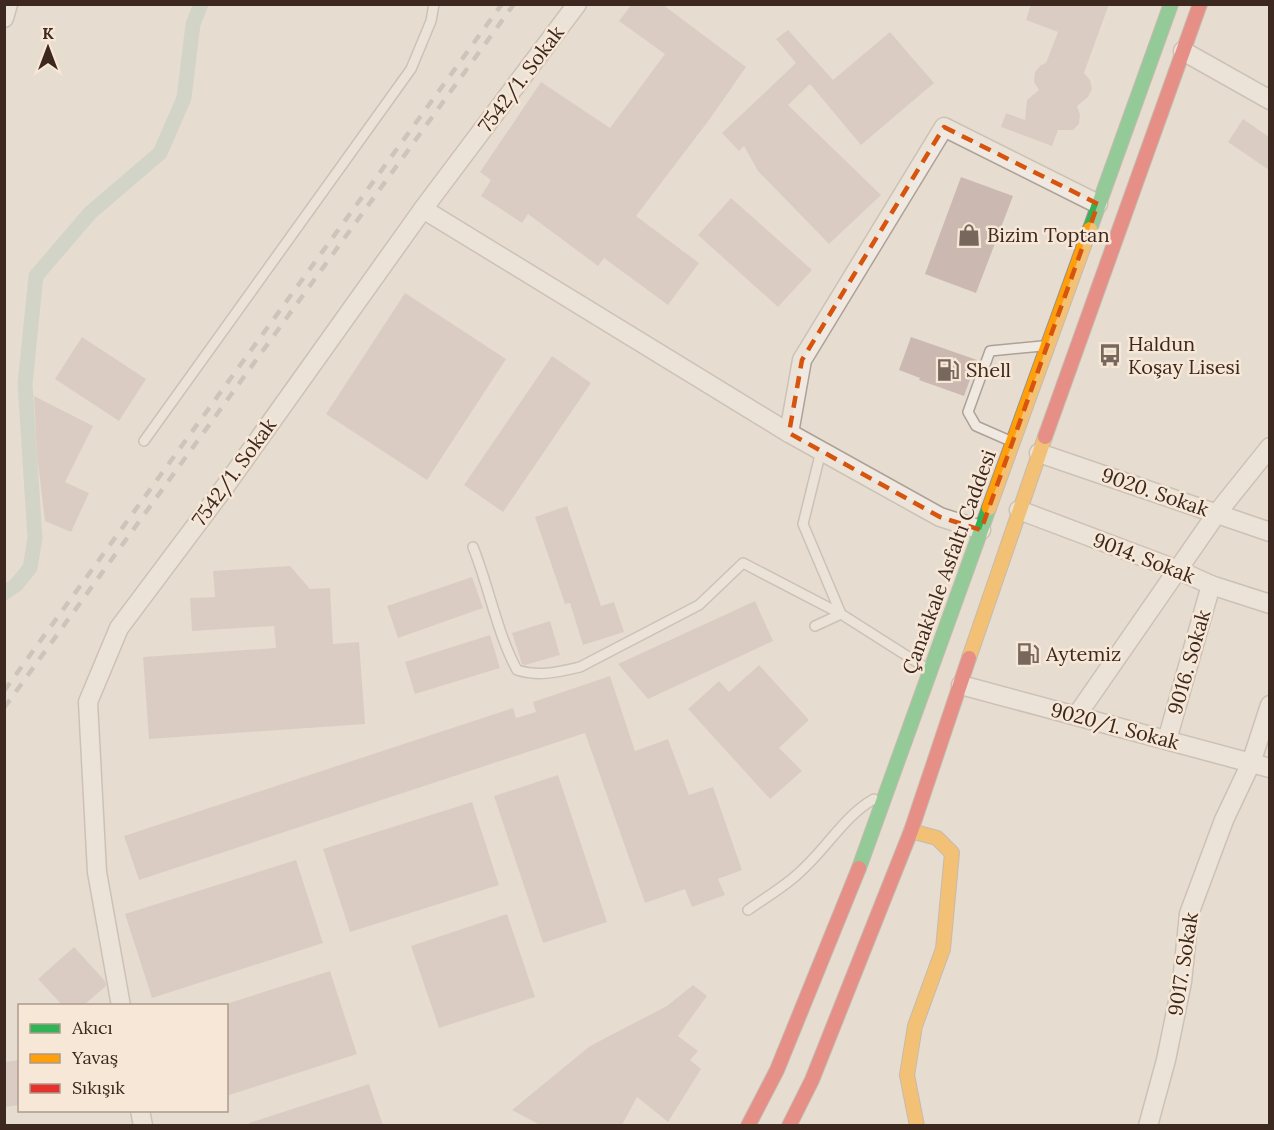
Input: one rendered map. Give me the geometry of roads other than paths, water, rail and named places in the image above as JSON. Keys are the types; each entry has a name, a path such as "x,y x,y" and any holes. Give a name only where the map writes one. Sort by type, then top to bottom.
{"main road":[{"name":"Çanakkale Asfaltı Caddesi","path":"748,1125 777,1070 847,901 1171,4"},
{"path":"789,1125 816,1069 911,831 1019,510 1200,4"},
{"path":"911,831 937,838 952,853 943,949 915,1026 907,1075 917,1125"}],"street":[{"path":"4,18 8,4"},
{"name":"7542/1. Sokak","path":"121,1004 97,872 88,702 119,628 224,488 423,209 577,4"},
{"path":"1183,51 1269,100"},
{"path":"789,433 802,360 944,127 1098,204"},
{"path":"423,209 789,433 940,517 981,530"},
{"path":"1077,715 1217,513 1269,447"},
{"name":"9020. Sokak","path":"1039,453 1269,531"},
{"name":"9014. Sokak","path":"1019,510 1178,570 1211,585 1269,604"},
{"name":"9016. Sokak","path":"1167,740 1211,585"},
{"name":"9020/1. Sokak","path":"961,686 1077,715 1269,768"},
{"name":"9017. Sokak","path":"1148,1125 1166,1060 1177,1005 1189,914 1224,820 1251,763 1269,705"}],"lane":[{"path":"144,441 411,69 431,21 434,4"},
{"path":"1013,442 976,426 968,412 971,402 990,351 1047,345"},
{"path":"821,451 803,524 841,614"},
{"path":"473,547 510,656 517,670 530,674 561,672 580,667 699,605 743,563 841,614 930,671"},
{"path":"815,626 841,614"},
{"path":"748,910 800,873 862,806 885,796"}],"waterway":[{"path":"4,593 16,585 30,568 35,538 25,384 36,276 90,213 160,153 184,98 193,24 201,4"}],"railway":[{"path":"4,691 502,4"},
{"path":"4,708 514,4"}],"place":[{"name":"Bizim Toptan","path":"969,235"},
{"name":"Haldun Koşay Lisesi","path":"1110,355"},
{"name":"Shell","path":"948,370"},
{"name":"Aytemiz","path":"1028,654"}]}
